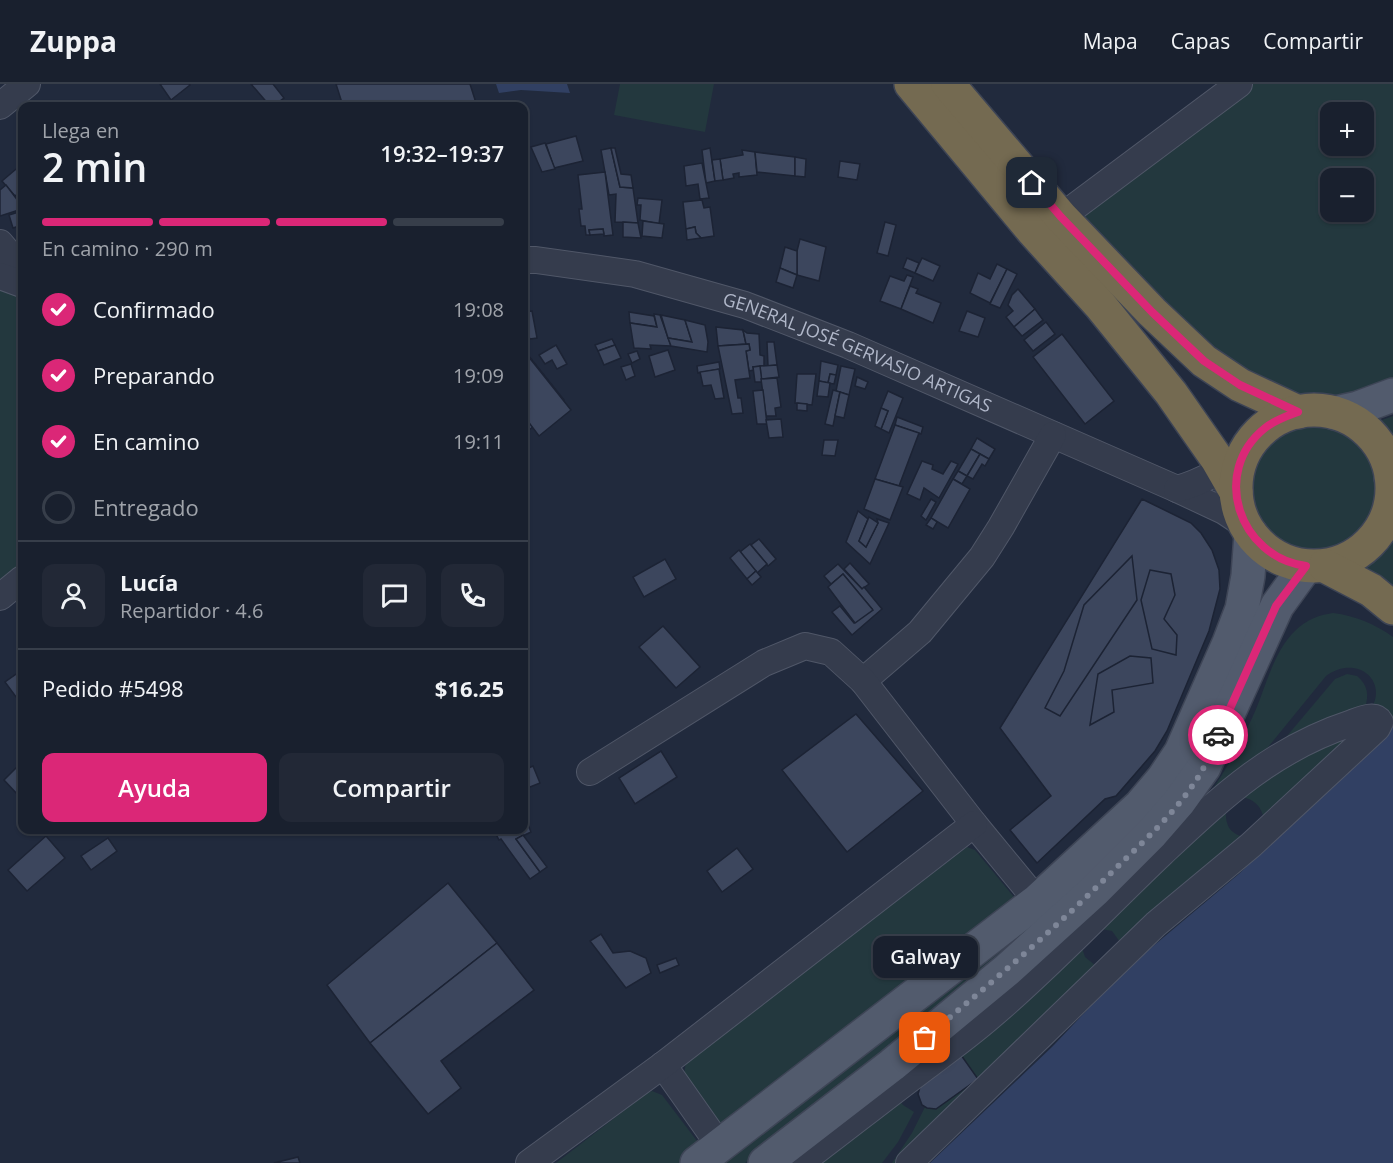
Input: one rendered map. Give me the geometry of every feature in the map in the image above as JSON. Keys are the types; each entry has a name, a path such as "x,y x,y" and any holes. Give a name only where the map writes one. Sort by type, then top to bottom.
{"highway":[{"path":"911,84 1033,231 1100,305 1234,472 1248,530 1265,549 1283,560 1316,566 1371,590 1393,608"},
{"path":"948,84 1061,217 1152,312 1204,361 1240,385 1298,412"},
{"path":"1234,472 1253,441 1265,428 1281,418 1298,412 1335,413 1355,422 1372,437 1385,456 1392,495 1381,529 1366,546 1347,559 1316,566"}],"main road":[{"path":"1335,413 1358,408 1393,395"},
{"path":"765,1163 892,1065 1007,970 1047,913 1163,778 1181,752 1242,609 1248,576 1248,530"},
{"path":"709,1154 1047,913 1152,833 1194,784 1204,767 1276,606 1316,566"}],"street":[{"path":"0,106 27,84"},
{"path":"1061,217 1239,84"},
{"path":"0,243 18,264"},
{"name":"GENERAL JOSÉ GERVASIO ARTIGAS","path":"528,260 635,274 744,305 848,345 1177,489 1224,511 1248,530"},
{"path":"0,276 18,283"},
{"path":"863,681 920,632 982,557 1053,435"},
{"path":"1177,489 1234,472"},
{"path":"0,597 18,582"},
{"path":"590,772 764,663 805,646 831,652 863,681 974,824 1047,913"},
{"path":"800,1163 989,1018 1045,969 1202,816 1254,772 1292,747 1331,729 1362,720 1377,717 1379,719 1380,724 1377,728 1251,845 1156,924 909,1163"},
{"path":"530,1163 663,1065 974,824"},
{"path":"663,1065 709,1154"}],"green space":[{"path":"620,84 714,84 705,132 614,115"},
{"path":"1243,84 1393,84 1393,395 1335,413 1298,412 1268,397 1061,217"},
{"path":"0,284 18,292 18,570 0,585"},
{"path":"1393,416 1393,443 1374,423"},
{"path":"1314,423 1339,428 1360,443 1375,464 1380,489 1375,514 1360,535 1339,550 1314,555 1289,550 1268,535 1253,514 1248,489 1253,464 1268,443 1289,428"},
{"path":"1386,534 1393,536 1393,603 1353,564 1377,546"},
{"path":"1333,613 1365,621 1393,637 1393,719 1386,726 1371,709 1376,688 1366,673 1358,669 1337,670 1326,676 1260,757 1211,792 1248,726 1281,648 1304,623"},
{"path":"1347,674 1361,679 1367,695 1365,708 1271,755 1335,679"},
{"path":"1358,728 1264,820 1256,804 1240,797 1264,776"},
{"path":"1226,811 1230,829 1246,837 1120,942 1112,931 1101,929"},
{"path":"967,847 975,850 1015,901 722,1125 684,1074 686,1062"},
{"path":"1035,923 938,1015 745,1163 709,1163"},
{"path":"1082,948 1085,957 1096,966 902,1163 892,1163 912,1133 925,1107 936,1109 978,1079 961,1055"},
{"path":"652,1091 662,1095 697,1141 698,1146 682,1163 556,1163 647,1093"},
{"path":"898,1099 914,1112 898,1142 882,1163 815,1163"}],"water":[{"path":"496,84 567,84 570,93 521,90 499,93"},
{"path":"1393,720 1393,1163 930,1163 1053,1046 1126,969 1240,873"}],"building":[{"path":"160,84 189,84 190,85 171,100"},
{"path":"251,84 273,84 284,98 278,102 267,102"},
{"path":"336,84 470,84 476,102 342,102"},
{"path":"576,136 583,161 554,168 546,144"},
{"path":"545,143 555,169 542,172 531,147"},
{"path":"611,148 620,187 633,188 638,223 615,222 616,194 609,195 601,150"},
{"path":"611,148 615,148 621,174 631,175 633,188 620,187"},
{"path":"710,148 715,181 706,183 702,150"},
{"path":"742,150 755,152 757,175 739,177 739,173 733,174 734,178 723,180 720,159 743,155"},
{"path":"755,152 795,157 795,176 757,172"},
{"path":"795,157 806,159 805,177 795,176"},
{"path":"720,159 723,180 715,181 712,160"},
{"path":"840,161 860,164 857,180 838,177"},
{"path":"702,163 709,198 700,199 698,184 686,186 684,166"},
{"path":"18,167 18,193 15,196 2,181"},
{"path":"605,172 613,235 604,236 603,229 589,230 590,235 586,235 585,226 581,226 579,209 582,209 578,175"},
{"path":"6,185 18,201 18,210 0,216 0,190"},
{"path":"638,198 662,200 659,224 640,220 641,205 637,205"},
{"path":"702,200 704,208 710,207 714,236 701,238 696,233 695,227 686,229 683,202"},
{"path":"18,212 18,226 13,228 9,215"},
{"path":"643,221 664,224 662,238 642,236"},
{"path":"623,222 638,223 641,238 623,237"},
{"path":"885,222 896,225 888,256 877,253"},
{"path":"695,227 696,233 701,238 687,240 686,229"},
{"path":"603,229 604,234 590,235 589,230"},
{"path":"800,239 826,247 819,281 797,275 797,251"},
{"path":"785,247 797,251 797,275 780,268"},
{"path":"907,258 919,263 915,273 903,268"},
{"path":"922,258 940,266 933,281 915,273"},
{"path":"997,264 1007,269 990,303 970,293 978,273 990,279"},
{"path":"780,268 797,275 793,288 776,282"},
{"path":"1007,269 1017,274 1000,308 990,304"},
{"path":"907,275 913,277 901,309 880,301 890,276 904,281"},
{"path":"910,286 918,289 916,293 941,303 933,323 901,309"},
{"path":"1018,289 1035,309 1014,327 1006,317 1013,311 1008,305 1012,295"},
{"path":"1035,309 1043,320 1022,336 1014,327"},
{"path":"532,311 537,338 528,337 528,312"},
{"path":"967,311 985,318 978,337 959,331"},
{"path":"629,312 654,316 657,327 630,323"},
{"path":"654,314 660,315 671,346 650,345 651,349 634,348 630,323 657,327"},
{"path":"661,315 685,320 692,342 668,338"},
{"path":"685,320 705,325 707,352 671,346 668,338 692,342"},
{"path":"1046,322 1055,334 1033,351 1024,340"},
{"path":"716,327 743,330 746,344 718,346"},
{"path":"743,330 747,333 759,334 760,355 764,356 764,366 753,367 754,370 749,371 746,351 750,350"},
{"path":"1062,334 1114,401 1085,424 1033,357"},
{"path":"612,339 615,345 598,351 595,345"},
{"path":"767,342 774,342 777,365 768,366"},
{"path":"749,344 750,350 746,351 750,378 735,380 743,413 732,414 718,346"},
{"path":"556,345 567,364 557,369 552,360 545,364 539,355"},
{"path":"615,345 621,358 604,365 598,351"},
{"path":"668,350 675,370 655,377 649,356"},
{"path":"637,351 640,359 632,363 628,354"},
{"path":"528,355 564,400 528,431"},
{"path":"528,356 571,410 539,436 528,421"},
{"path":"821,361 838,365 836,375 830,374 828,383 819,381"},
{"path":"719,362 720,369 698,373 697,366"},
{"path":"631,364 635,376 626,380 621,367"},
{"path":"777,365 779,377 761,379 760,366"},
{"path":"760,366 762,382 755,382 753,367"},
{"path":"841,366 855,369 849,395 836,391"},
{"path":"719,369 724,398 715,399 711,385 703,386 700,372"},
{"path":"797,374 816,374 812,405 795,403"},
{"path":"830,374 836,375 834,384 828,383"},
{"path":"857,377 868,382 865,389 855,386"},
{"path":"777,378 781,407 775,408 776,416 766,416 761,379"},
{"path":"819,381 830,383 828,397 817,396"},
{"path":"763,390 767,424 757,424 753,391"},
{"path":"833,390 840,392 833,426 825,424"},
{"path":"888,391 903,398 889,433 881,429 888,411 881,408"},
{"path":"840,392 849,395 844,418 835,416"},
{"path":"797,403 807,404 807,411 797,410"},
{"path":"881,408 888,411 881,429 875,426"},
{"path":"897,417 923,427 921,434 895,425"},
{"path":"781,419 783,437 769,438 766,420"},
{"path":"895,425 919,433 899,486 875,479"},
{"path":"977,438 995,449 989,459 971,449"},
{"path":"824,440 838,440 835,456 822,455"},
{"path":"971,449 980,454 967,476 958,471"},
{"path":"980,454 989,459 985,466 982,464 973,479 967,476"},
{"path":"922,461 933,465 932,469 943,474 951,461 958,464 939,498 924,488 920,500 907,494"},
{"path":"958,471 967,476 962,484 953,479"},
{"path":"875,479 903,487 890,520 864,509"},
{"path":"953,479 970,489 948,528 931,518"},
{"path":"931,499 936,502 926,520 921,516"},
{"path":"1142,499 1191,523 1212,550 1219,570 1220,589 1209,631 1167,731 1155,751 1116,796 1105,799 1037,863 1010,830 1051,796 1000,728"},
{"path":"858,511 868,519 859,541 866,547 878,523 877,519 889,523 870,564 846,542"},
{"path":"869,517 878,523 866,547 859,541"},
{"path":"931,518 937,522 933,529 926,525"},
{"path":"759,539 776,559 768,566 751,545"},
{"path":"750,544 767,564 757,573 740,552"},
{"path":"739,550 756,571 747,579 730,558"},
{"path":"1132,556 1137,600 1060,716 1045,708 1064,671 1084,605"},
{"path":"665,559 676,579 644,597 633,577"},
{"path":"850,563 869,584 862,589 844,569"},
{"path":"838,564 862,589 864,587 882,609 852,635 832,612 840,606 854,623 872,609 843,574 831,584 824,576"},
{"path":"1150,570 1171,574 1175,595 1164,619 1177,635 1176,655 1152,649 1141,600"},
{"path":"756,571 761,577 752,585 747,579"},
{"path":"843,574 873,610 855,623 828,587"},
{"path":"663,626 700,667 676,688 639,647"},
{"path":"1130,656 1151,658 1153,683 1112,690 1114,712 1090,725 1098,674"},
{"path":"18,673 18,700 5,682"},
{"path":"856,714 923,791 847,852 782,770"},
{"path":"661,751 677,777 635,804 619,778"},
{"path":"18,766 18,795 4,780"},
{"path":"533,766 540,783 528,788 528,768"},
{"path":"496,834 527,834 516,839 540,872 530,879 501,839 499,840"},
{"path":"523,835 547,867 540,872 516,839"},
{"path":"46,836 65,858 27,891 8,870"},
{"path":"108,838 117,851 91,870 81,856"},
{"path":"737,848 753,869 722,892 707,871"},
{"path":"448,883 497,943 370,1043 327,985"},
{"path":"601,934 613,953 630,951 646,958 651,973 626,988 590,941"},
{"path":"497,943 534,990 441,1061 461,1088 428,1114 370,1043"},
{"path":"676,958 679,965 660,973 657,965"},
{"path":"961,1055 978,1079 936,1109 922,1105 918,1094 920,1087"},
{"path":"298,1157 300,1163 274,1163"}],"way so far":[{"path":"925,1038 1057,925 1152,833 1194,784 1218,735"}],"place":[{"name":"Galway","path":"925,1038"}],"route":[{"path":"1032,183 1061,217 1152,312 1204,361 1240,385 1298,412 1281,418 1265,428 1253,441 1244,454 1236,492 1240,514 1245,525 1265,549 1283,560 1306,566 1276,606 1218,735"}]}
